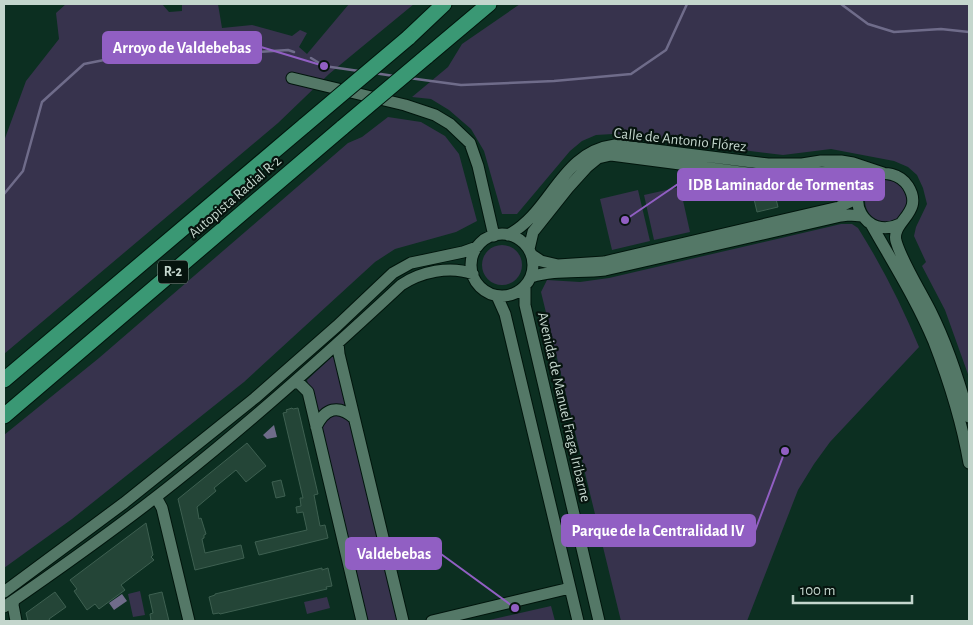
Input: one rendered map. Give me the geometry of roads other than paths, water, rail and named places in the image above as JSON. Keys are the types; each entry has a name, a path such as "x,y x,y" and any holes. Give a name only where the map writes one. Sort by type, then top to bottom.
{"highway":[{"name":"Autopista Radial R-2","path":"4,380 408,38 444,4"},
{"name":"Autopista Radial R-2","path":"4,416 488,4"}],"street":[{"path":"292,78 405,105 435,115 450,124 470,143 478,166 494,236"},
{"name":"Calle de Antonio Flórez","path":"508,235 524,225 577,160 602,147 614,145 780,165 841,160 883,173"},
{"name":"Calle de Antonio Flórez","path":"530,252 533,232 568,188 587,166 598,158 612,155 772,176 847,172 853,176 859,194"},
{"path":"530,252 549,264 604,262 839,207 859,194 869,178 883,173 897,176 908,185 911,192 909,215 900,224 886,228 871,224"},
{"path":"859,194 858,208 862,216 871,224 908,289 934,342 957,415 969,463"},
{"path":"528,282 533,264 530,252 523,242 508,235 494,236 477,247 472,258 473,274 482,288 497,296 507,296 517,293 528,282 547,273 605,270 842,216 862,216"},
{"path":"900,224 896,239 901,254 918,284 943,338 969,417"},
{"path":"4,592 117,508 255,398 337,326 393,273 411,263 463,252 477,247"},
{"path":"4,607 156,497 338,344 401,285 424,274 450,269 462,270 473,274"},
{"name":"Avenida de Manuel Fraga Iribarne","path":"528,282 525,306 599,621"},
{"path":"497,296 505,314 578,621"},
{"path":"338,344 338,354 403,621"},
{"path":"294,382 308,392 362,621"},
{"path":"316,427 320,419 328,412 335,410 342,409 354,418"},
{"path":"156,497 161,503 189,621"},
{"path":"432,621 570,588"},
{"path":"14,600 16,621"}],"waterway":[{"path":"409,78 461,85 554,81 631,74 666,50 687,4"},
{"path":"841,4 868,24 894,32 941,29 969,32"},
{"path":"4,194 23,171 42,102 84,64 124,56 194,56 288,50 294,52"},
{"path":"311,58 324,66 359,71"},
{"path":"374,73 394,76"}],"place":[{"name":"Arroyo de Valdebebas","path":"324,66"},
{"name":"IDB Laminador de Tormentas","path":"625,220"},
{"name":"Parque de la Centralidad IV","path":"785,451"},
{"name":"Valdebebas","path":"515,608"}]}
